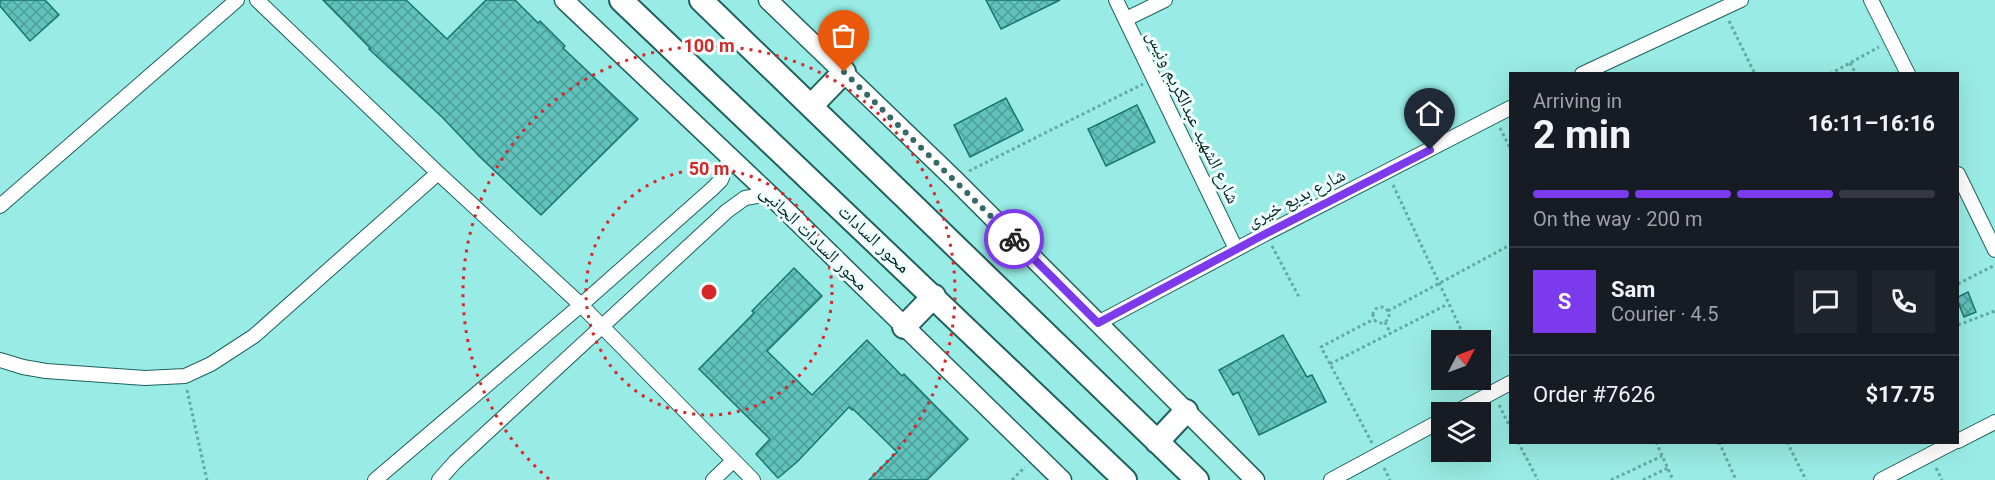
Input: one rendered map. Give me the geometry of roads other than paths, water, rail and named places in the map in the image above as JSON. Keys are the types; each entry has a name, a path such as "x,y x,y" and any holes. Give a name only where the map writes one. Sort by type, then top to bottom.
{"main road":[{"name":"محور السادات","path":"621,0 1125,480"},
{"path":"700,0 1197,480"},
{"path":"812,106 844,72"},
{"path":"904,327 934,296"},
{"path":"1157,442 1186,411"}],"street":[{"path":"0,206 237,0"},
{"path":"257,0 438,173 581,305 753,480"},
{"name":"محور السادات الجانبى","path":"564,0 769,194 1062,480"},
{"path":"768,0 954,179 1255,480"},
{"name":"شارع الشهيد عبدالكريم ونيس","path":"1116,0 1236,249"},
{"path":"1125,19 1165,0"},
{"path":"1586,72 1741,0"},
{"path":"1871,0 1907,72"},
{"name":"شارع بديع خيرى","path":"1098,323 1509,108"},
{"path":"375,480 581,305 712,189 721,180 729,156"},
{"path":"0,360 46,372 145,378 184,376 226,356 254,336 438,173"},
{"path":"1959,176 1995,250"},
{"path":"439,480 455,462 736,203 745,198 769,194"},
{"path":"1475,402 1509,384"},
{"path":"1959,440 1995,422"},
{"path":"1331,480 1431,426"},
{"path":"1881,480 1952,444"},
{"path":"713,480 733,461"}]}
